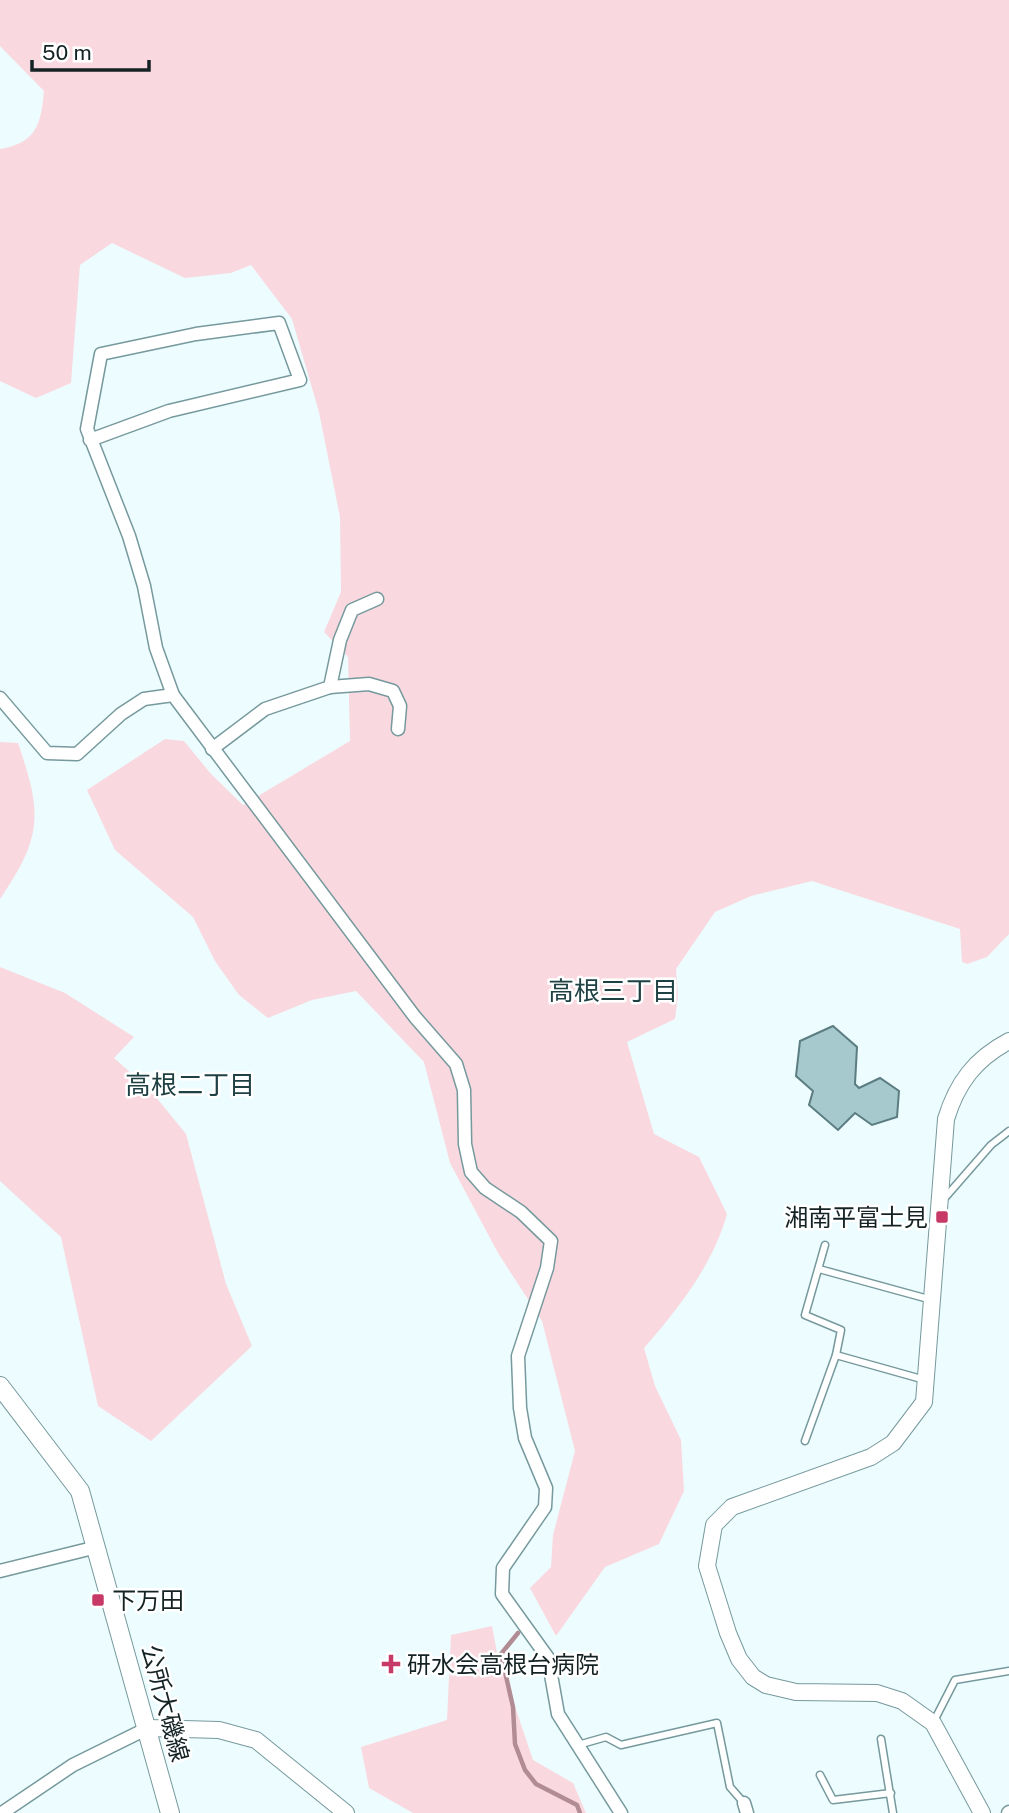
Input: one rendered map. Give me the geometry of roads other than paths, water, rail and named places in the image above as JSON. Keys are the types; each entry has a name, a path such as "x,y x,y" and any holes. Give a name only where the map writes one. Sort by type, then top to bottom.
{"main road":[{"name":"公所大磯線","path":"0,1386 80,1492 170,1813"}],"street":[{"path":"90,440 169,411 300,380 279,323 196,334 100,355 87,429 90,440 129,536 144,586 156,648 173,695 212,749 250,793 415,1017 456,1064 464,1090 466,1143 471,1172 485,1188 521,1212 551,1241 547,1268 518,1356 520,1408 525,1438 546,1488 545,1507 503,1569 502,1594 548,1658 558,1714 621,1813"},
{"path":"330,687 340,640 352,610 377,599"},
{"path":"212,749 265,709 330,687 369,684 393,691 400,706 398,729"},
{"path":"0,698 47,753 76,754 121,714 145,699 173,695"},
{"path":"982,1813 933,1723 902,1700 877,1693 796,1692 766,1685 753,1677 739,1659 728,1633 707,1566 710,1537 721,1515 745,1500 848,1466 893,1443 924,1402 946,1119 953,1096 974,1065 1009,1041"},
{"path":"0,1571 97,1547"},
{"path":"2,1813 74,1765 148,1728 219,1730 256,1740 346,1813"}],"lane":[{"path":"939,1205 991,1145 1009,1131"},
{"path":"805,1441 836,1355 841,1330 804,1315 825,1245"},
{"path":"819,1269 933,1301"},
{"path":"836,1355 926,1381"},
{"path":"933,1723 955,1680 1009,1671"},
{"path":"578,1745 606,1737 621,1745 717,1723 730,1787 746,1808"},
{"path":"881,1739 893,1813"},
{"path":"820,1775 832,1800 891,1793"}],"waterway":[{"path":"518,1633 501,1654 513,1707 515,1744 525,1770 536,1784 577,1805 580,1813"}],"place":[{"name":"湘南平富士見","path":"942,1217"},
{"name":"下万田","path":"98,1600"},
{"name":"研水会高根台病院","path":"391,1664"}],"district":[{"name":"高根三丁目","path":"613,990"},
{"name":"高根二丁目","path":"190,1084"}]}
